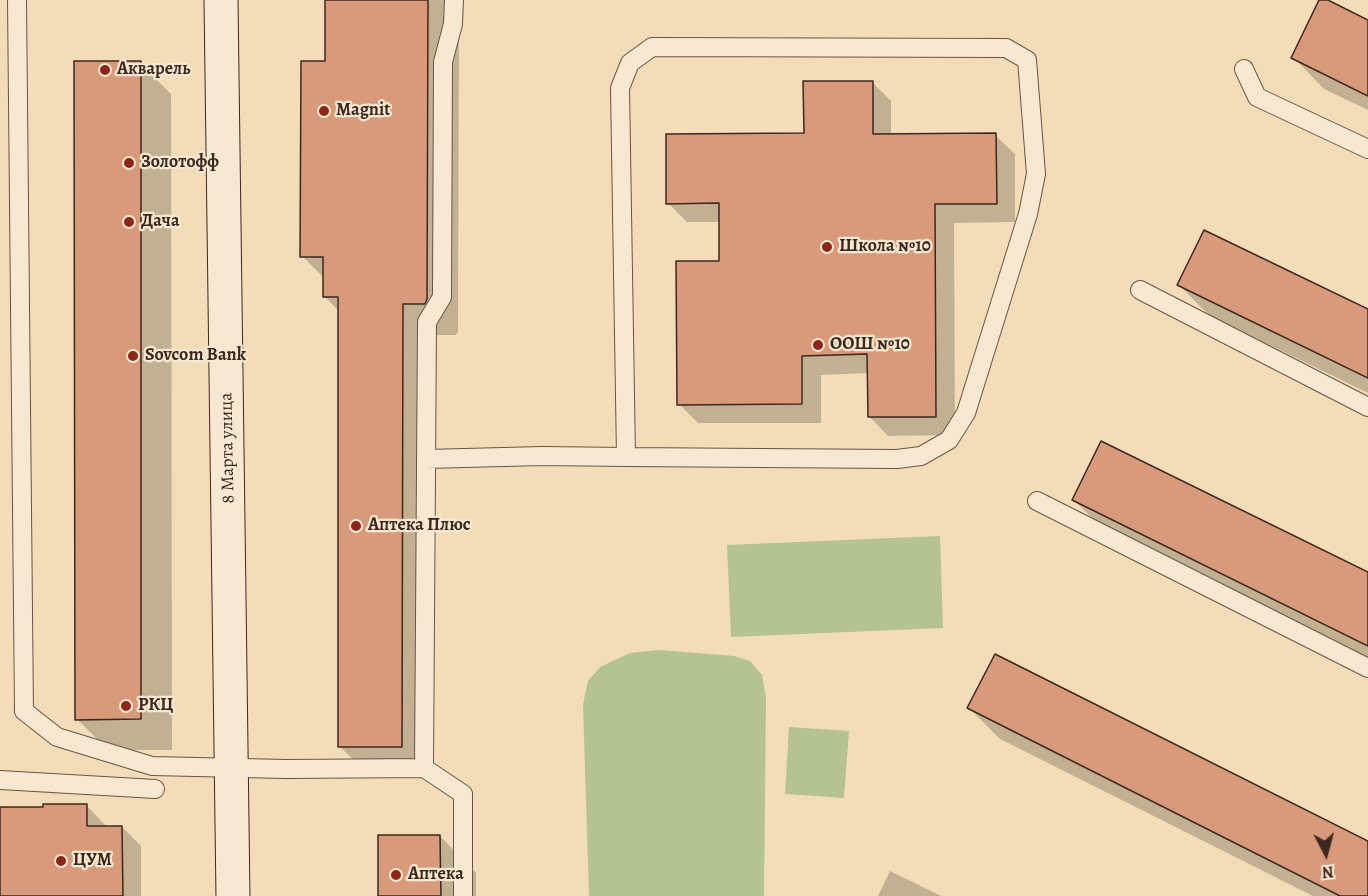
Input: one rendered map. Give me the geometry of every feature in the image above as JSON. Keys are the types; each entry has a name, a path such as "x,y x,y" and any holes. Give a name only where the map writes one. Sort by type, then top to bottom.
{"street":[{"name":"8 Марта улица","path":"221,0 233,896"}],"lane":[{"path":"17,0 24,711 57,737 152,766 232,769 424,768 463,794 463,896"},
{"path":"424,768 427,322 442,297 443,62 453,24 454,0"},
{"path":"426,459 626,457 897,459 921,456 949,440 966,414 1028,214 1036,174 1027,60 1006,48 652,47 630,63 620,88 626,457"},
{"path":"1244,69 1257,96 1368,149"},
{"path":"1140,290 1368,407"},
{"path":"1037,501 1368,668"},
{"path":"0,780 155,789"}],"green space":[{"path":"940,536 943,628 731,637 727,545"},
{"path":"659,650 734,656 750,661 762,675 766,698 764,896 589,896 583,704 588,681 600,667 630,653"},
{"path":"789,727 849,731 844,798 785,794"}],"building":[{"path":"325,0 428,0 427,299 425,304 403,304 402,747 338,747 338,297 323,297 323,257 300,257 301,61 325,61"},
{"path":"1319,0 1328,0 1368,20 1368,96 1291,58"},
{"path":"74,61 141,61 141,719 75,720"},
{"name":"Школа №10","path":"803,81 873,81 873,134 996,133 997,204 935,204 936,417 868,417 867,354 802,356 802,404 677,405 676,261 719,261 719,203 666,204 666,134 804,133"},
{"path":"1204,230 1368,309 1368,378 1177,285"},
{"path":"1101,441 1368,572 1368,646 1072,500"},
{"path":"995,654 1368,841 1368,896 1340,896 967,708"},
{"name":"ЦУМ","path":"43,804 87,804 87,826 122,826 123,896 0,896 0,807 43,807"},
{"path":"378,835 440,835 441,896 378,896"}],"place":[{"name":"Акварель","path":"105,70"},
{"name":"Magnit","path":"324,111"},
{"name":"Золотофф","path":"129,163"},
{"name":"Дача","path":"129,222"},
{"name":"Школа №10","path":"827,247"},
{"name":"ООШ №10","path":"818,345"},
{"name":"Sovcom Bank","path":"133,356"},
{"name":"Аптека Плюс","path":"356,526"},
{"name":"РКЦ","path":"126,706"},
{"name":"ЦУМ","path":"61,861"},
{"name":"Аптека","path":"396,875"}]}
